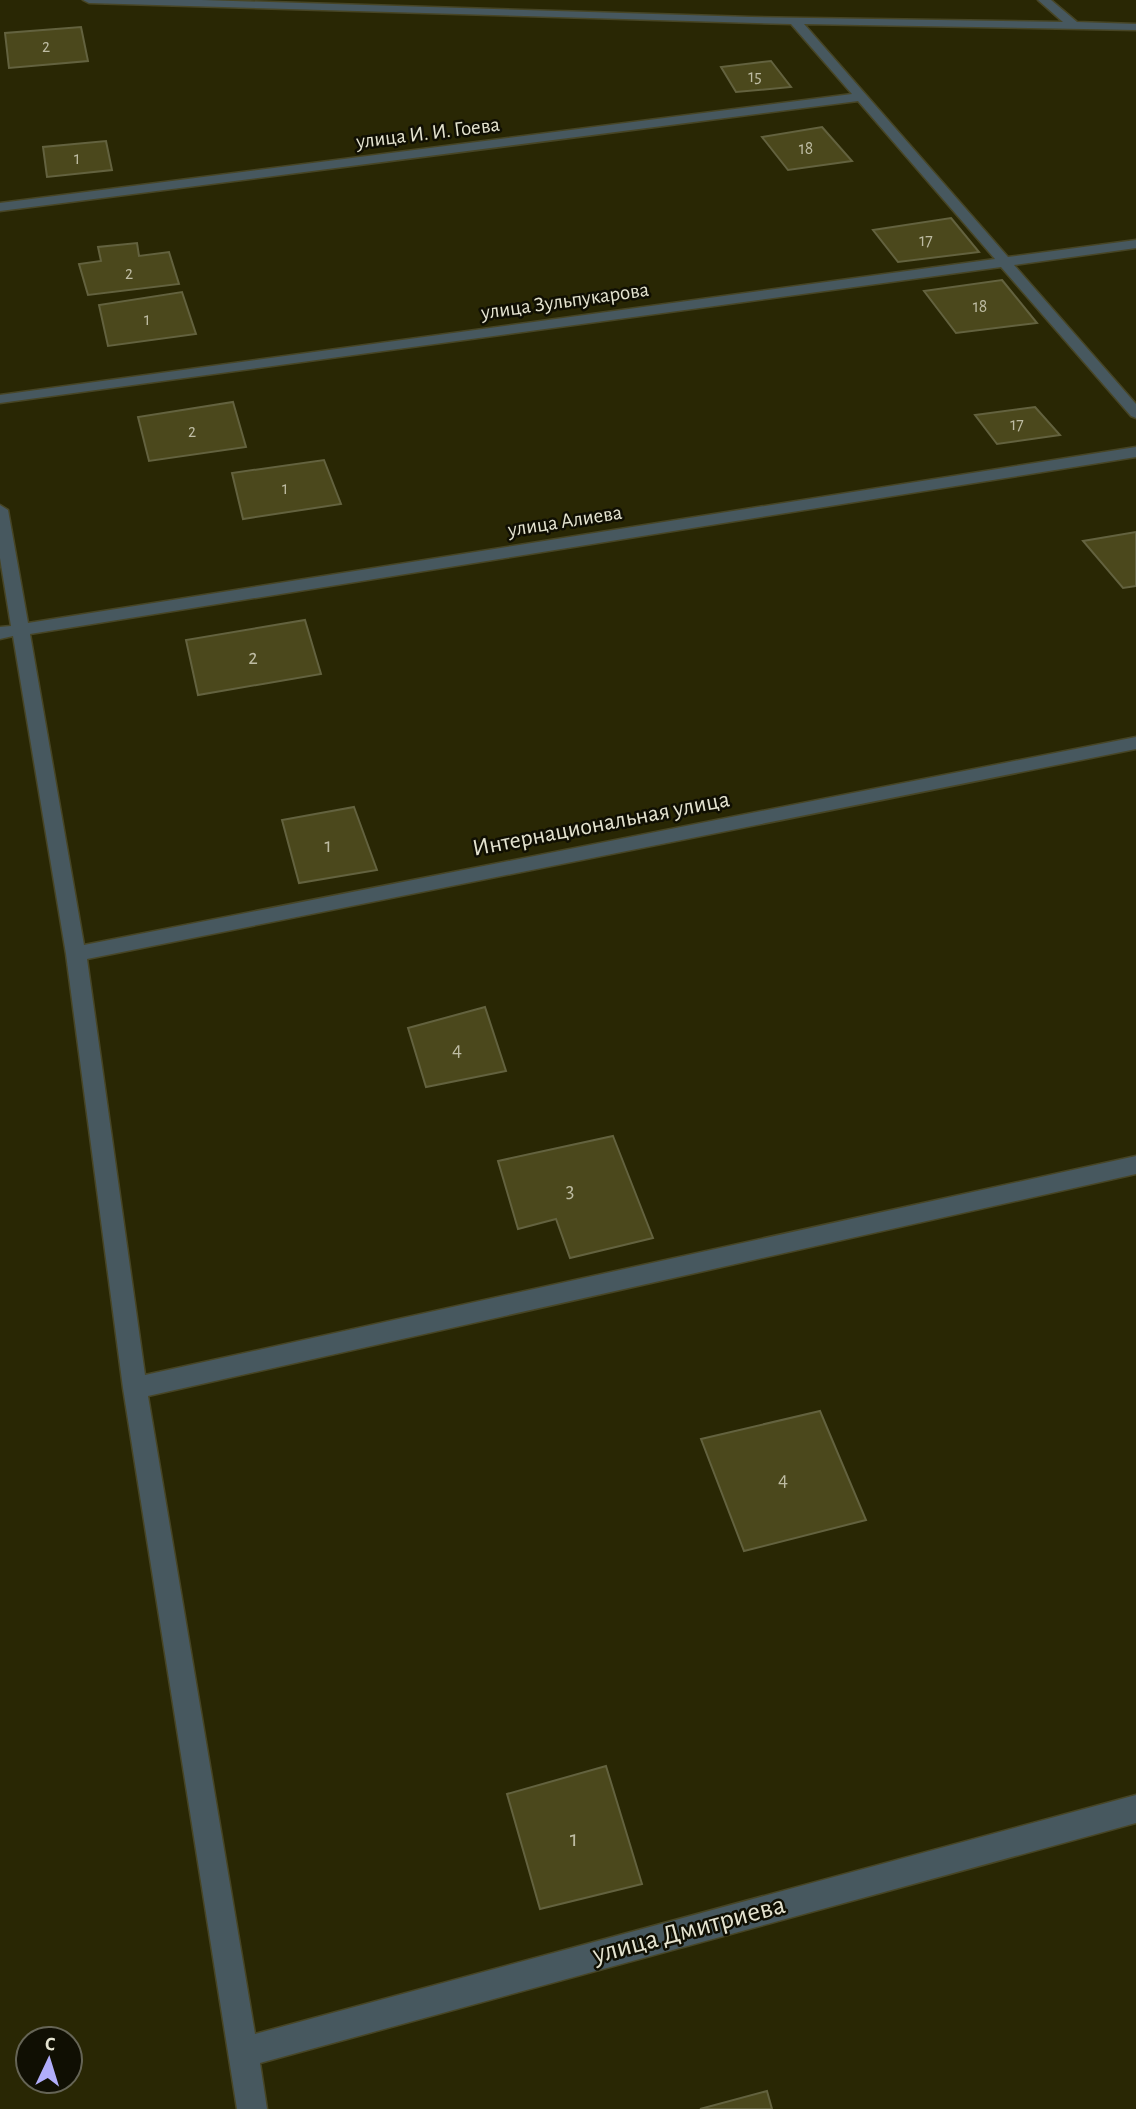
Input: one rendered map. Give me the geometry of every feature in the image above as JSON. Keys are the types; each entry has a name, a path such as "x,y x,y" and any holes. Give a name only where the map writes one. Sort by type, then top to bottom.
{"street":[{"path":"89,0 292,4 665,18 1136,27"},
{"path":"652,0 665,18"},
{"path":"1044,0 1073,26"},
{"path":"794,20 1136,413"},
{"name":"улица И. И. Гоева","path":"0,207 860,97"},
{"name":"улица Зульпукарова","path":"0,399 1136,244"},
{"name":"улица Алиева","path":"10,631 1136,452"},
{"path":"0,510 10,631 76,954 135,1388 253,2109"},
{"name":"Интернациональная улица","path":"76,954 1136,743"},
{"path":"135,1388 1136,1165"},
{"name":"улица Дмитриева","path":"243,2052 1136,1809"}],"building":[{"path":"81,27 88,61 9,68 5,33"},
{"path":"771,61 791,87 736,92 721,67"},
{"path":"822,127 852,161 788,170 762,137"},
{"path":"106,141 112,170 47,177 43,147"},
{"path":"951,218 979,252 898,262 873,230"},
{"path":"137,243 139,256 169,252 179,284 88,295 79,264 101,261 98,247"},
{"path":"1002,280 1037,323 956,333 924,291"},
{"path":"182,292 196,334 108,346 99,305"},
{"path":"233,402 246,447 149,461 138,417"},
{"path":"1035,407 1060,435 997,444 975,415"},
{"path":"324,460 341,504 243,519 232,473"},
{"path":"1136,532 1136,586 1123,588 1083,541"},
{"path":"305,620 321,674 198,695 186,640"},
{"path":"354,807 377,870 299,883 282,820"},
{"path":"485,1007 506,1071 426,1087 408,1028"},
{"path":"613,1136 653,1238 570,1258 556,1219 518,1229 498,1161"},
{"path":"820,1411 866,1520 744,1551 701,1439"},
{"path":"606,1766 642,1884 540,1909 507,1794"},
{"path":"767,2091 772,2109 700,2109"}]}
